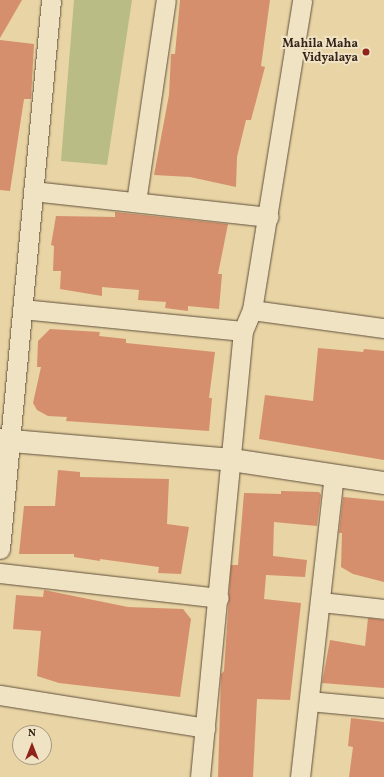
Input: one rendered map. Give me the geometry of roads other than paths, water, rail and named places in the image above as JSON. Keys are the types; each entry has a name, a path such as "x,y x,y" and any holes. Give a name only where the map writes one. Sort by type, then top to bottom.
{"street":[{"path":"0,549 5,440 22,309 51,0"},
{"path":"136,202 166,0"},
{"path":"200,777 219,598 243,331 252,310 302,0"},
{"path":"33,191 268,217"},
{"path":"22,309 243,331"},
{"path":"252,310 384,328"},
{"path":"5,440 232,460 384,483"},
{"path":"300,777 321,602 334,476"},
{"path":"0,573 219,598"},
{"path":"321,602 384,609"},
{"path":"0,695 205,728"},
{"path":"309,701 384,708"}],"place":[{"name":"Mahila Maha Vidyalaya","path":"366,52"}]}
